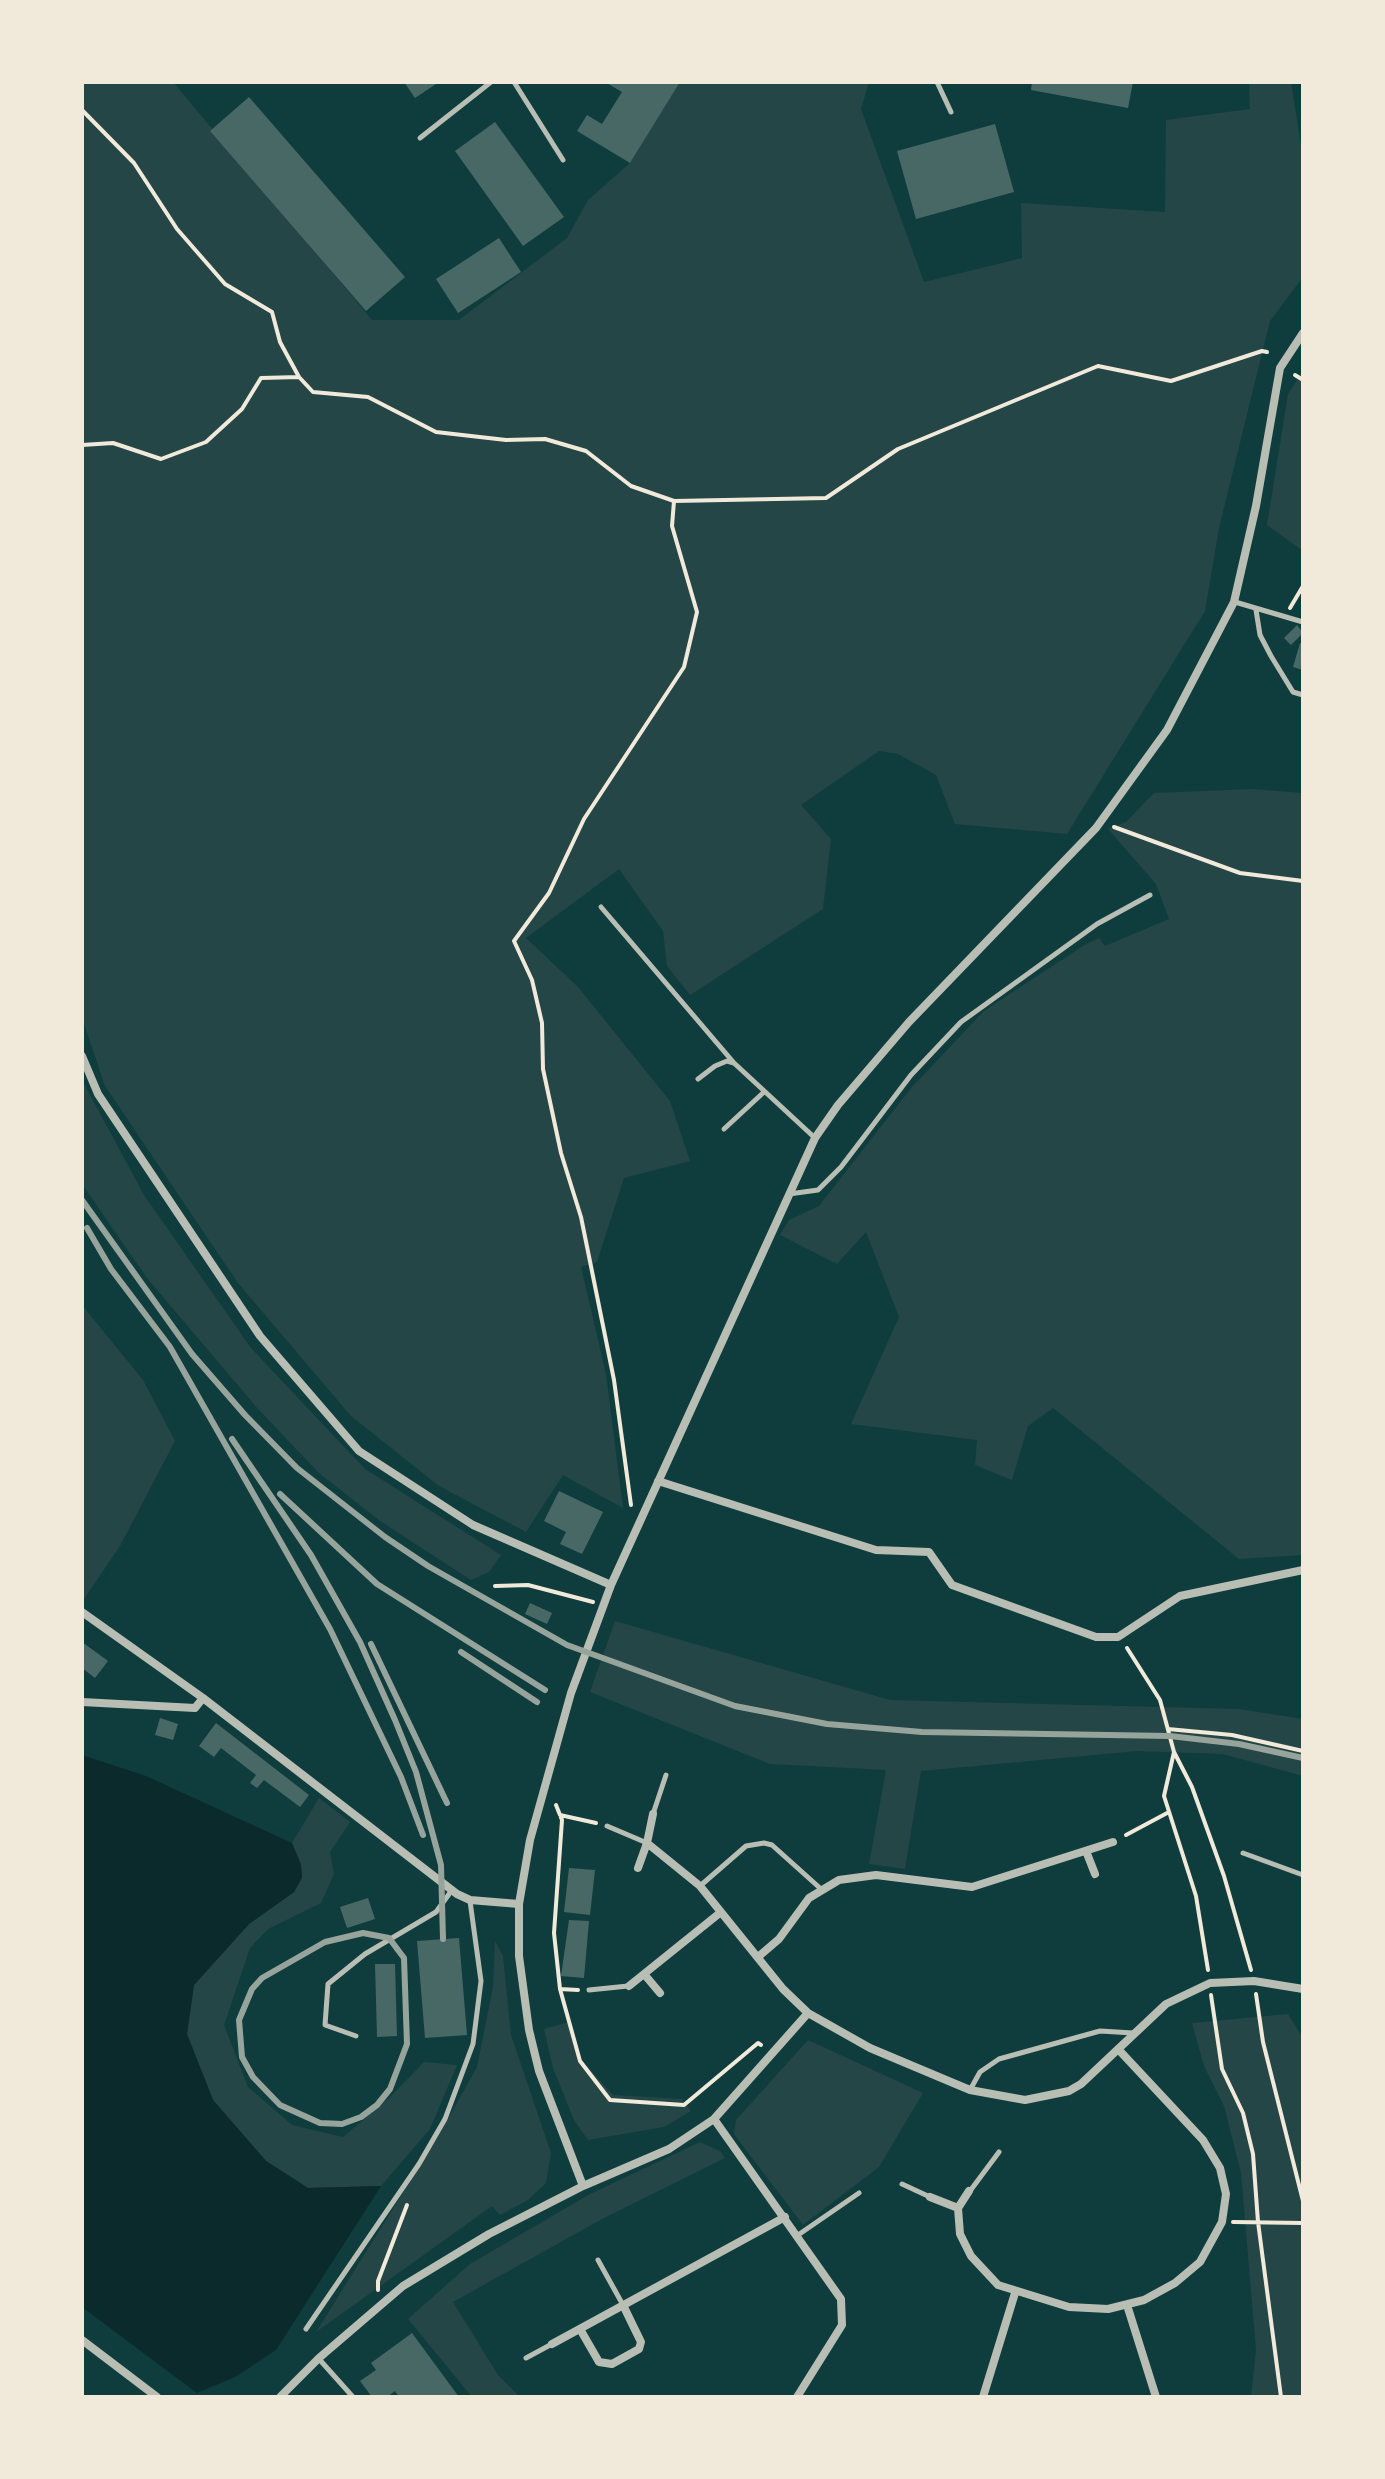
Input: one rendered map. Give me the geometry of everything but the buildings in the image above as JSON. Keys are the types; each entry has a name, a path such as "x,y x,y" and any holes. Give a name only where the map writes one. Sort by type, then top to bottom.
{"street":[{"path":"583,2186 544,2085 529,2030 519,1956 519,1904 530,1840 571,1693 611,1585 815,1138 838,1105 909,1022 1102,821 1159,745 1234,602 1256,506 1280,368 1303,333"},
{"path":"82,1056 98,1094 260,1336 359,1451 473,1525 611,1585"},
{"path":"658,1481 876,1550 929,1552 952,1585 1096,1637 1118,1637 1180,1596 1303,1570"},
{"path":"82,1612 203,1698 452,1890 470,1900 519,1904"},
{"path":"82,1702 195,1708 203,1698"},
{"path":"638,1868 653,1814"},
{"path":"758,1957 779,1939 798,1909 821,1889 851,1876 876,1875 972,1887 1113,1842"},
{"path":"647,1843 700,1886 808,2013 870,2048 970,2090 1025,2100 1055,2096 1081,2084 1166,2004 1210,1983 1254,1981 1303,1989"},
{"path":"1086,1851 1095,1874"},
{"path":"629,1986 721,1912"},
{"path":"644,1974 660,1993"},
{"path":"280,2397 319,2358 403,2286 489,2234 583,2186 669,2149 714,2119 808,2013"},
{"path":"969,2191 958,2208 960,2234 985,2273 1015,2293 1088,2309 1127,2305 1160,2293 1188,2272 1210,2250 1222,2222 1226,2194 1215,2157 1173,2105 1118,2049"},
{"path":"714,2119 838,2292 844,2316 838,2334 797,2397"},
{"path":"930,2197 958,2208"},
{"path":"552,2344 785,2217"},
{"path":"983,2397 1015,2293"},
{"path":"580,2329 599,2362 612,2364 639,2349 641,2342 623,2305"},
{"path":"1127,2305 1156,2397"},
{"path":"82,2340 157,2397"}],"lane":[{"path":"420,138 491,82"},
{"path":"937,82 951,112"},
{"path":"516,83 563,160"},
{"path":"1234,602 1303,622"},
{"path":"1256,610 1260,635 1271,656 1293,692 1303,695"},
{"path":"788,1194 818,1190 841,1167 911,1075 961,1022 1097,924 1150,895"},
{"path":"601,907 734,1063 815,1138"},
{"path":"698,1079 715,1066 727,1061 734,1063"},
{"path":"724,1129 764,1092"},
{"path":"653,1814 666,1775"},
{"path":"607,1826 647,1843"},
{"path":"700,1886 746,1846 764,1843 772,1845 821,1889"},
{"path":"1243,1853 1303,1875"},
{"path":"356,2036 325,2025 328,1984 365,1954 436,1912 452,1890"},
{"path":"306,2329 419,2164 445,2119 473,2044 481,1981 470,1900"},
{"path":"589,1990 629,1986"},
{"path":"970,2090 980,2072 999,2059 1100,2031 1133,2033"},
{"path":"969,2191 999,2152"},
{"path":"902,2184 930,2197"},
{"path":"798,2235 859,2193"},
{"path":"598,2260 623,2305"},
{"path":"526,2358 552,2344"},
{"path":"319,2358 353,2397"}],"path":[{"path":"82,110 134,163 177,229 225,284 272,312 280,342 299,377 313,392 368,397 436,432 506,440 545,439 586,451 631,486 674,501 826,498 898,449 1098,366 1171,381 1262,351 1267,352"},
{"path":"1295,375 1303,380"},
{"path":"82,445 113,443 161,459 206,442 242,409 261,378 299,377"},
{"path":"635,1532 614,1380 581,1217 561,1153 543,1069 542,1023 532,980 514,941 549,893 584,819 684,667 697,612 672,526 674,501"},
{"path":"1285,615 1303,586"},
{"path":"1114,827 1228,870 1303,881"},
{"path":"495,1586 528,1585 585,1598 603,1607"},
{"path":"1118,1637 1136,1658 1160,1700 1174,1752 1192,1787 1224,1876 1254,1981 1263,2042 1303,2201"},
{"path":"1168,1729 1232,1735 1303,1751"},
{"path":"1174,1752 1164,1796 1196,1896 1222,2069 1243,2113 1253,2154 1258,2222 1281,2397"},
{"path":"556,1805 560,1815 554,1933 560,1989 580,2061 610,2100 684,2105 758,2043 771,2053"},
{"path":"1113,1842 1169,1812"},
{"path":"560,1815 607,1826"},
{"path":"560,1989 589,1990"},
{"path":"379,2307 378,2281 410,2194"},
{"path":"1222,2222 1303,2223"}],"shaded area":[{"path":"82,82 173,82 372,320 459,320 567,238 588,200 630,163 680,82 869,82 861,109 924,282 1022,258 1021,203 1165,212 1166,120 1250,109 1249,82 1291,82 1303,158 1303,277 1270,321 1219,528 1205,611 1067,834 955,824 936,775 898,754 879,751 801,805 831,839 823,909 690,995 667,966 663,931 619,869 526,938 578,987 670,1101 690,1161 624,1178 597,1262 581,1267 606,1374 623,1508 563,1475 526,1532 439,1486 351,1416 238,1283 105,1086 82,1018"},
{"path":"1303,371 1303,551 1267,525 1288,394"},
{"path":"1251,789 1303,793 1303,1555 1239,1559 1053,1408 1028,1426 1012,1480 975,1465 977,1440 851,1424 899,1317 866,1232 837,1264 780,1235 789,1220 819,1206 912,1087 984,1011 1086,944 1099,938 1105,946 1169,919 1156,884 1108,829 1126,822 1154,793"},
{"path":"82,1080 144,1195 251,1348 365,1469 501,1555 489,1572 471,1580 380,1521 319,1473 258,1409 147,1278 82,1184"},
{"path":"82,1305 143,1380 175,1441 120,1546 82,1602"},
{"path":"615,1621 890,1700 1239,1709 1303,1719 1303,1776 1223,1754 1138,1751 921,1771 905,1869 869,1864 886,1770 770,1764 590,1692"},
{"path":"82,1755 146,1776 292,1843 301,1865 302,1878 294,1892 249,1924 194,1985 187,2034 213,2100 266,2161 308,2188 381,2186 276,2350 237,2376 197,2393 82,2307"},
{"path":"319,1798 350,1822 330,1852 334,1874 321,1903 268,1929 250,1948 224,2025 248,2087 292,2125 343,2137 390,2097 424,2062 457,2065 430,2129 381,2186 308,2188 266,2161 213,2100 187,2034 194,1985 249,1924 294,1892 302,1877 301,1864 292,1843"},
{"path":"495,1941 503,1956 511,2035 551,2153 546,2183 528,2200 500,2215 492,2206 316,2332 439,2135 477,2067 493,1987"},
{"path":"1288,2014 1303,2038 1303,2397 1251,2397 1256,2350 1241,2173 1224,2106 1204,2066 1192,2023"},
{"path":"569,2022 582,2061 613,2095 682,2099 691,2111 664,2127 588,2140 574,2120 553,2068 544,2029"},
{"path":"808,2040 923,2093 879,2167 803,2225 734,2134 736,2120"},
{"path":"700,2142 720,2151 725,2158 604,2218 453,2302 498,2375 520,2397 472,2397 408,2319 470,2264 590,2194"}],"railway":[{"path":"82,1200 192,1354 297,1468 385,1537 428,1566 567,1645 735,1706 827,1724 922,1732 1170,1736 1239,1744 1303,1758"},
{"path":"87,1228 111,1269 170,1347 330,1629 401,1777 423,1835"},
{"path":"232,1439 311,1555 360,1642 395,1720 416,1772 441,1865 443,1939"},
{"path":"280,1494 377,1584 545,1690"},
{"path":"371,1644 447,1803"},
{"path":"461,1652 537,1702"},
{"path":"363,1933 389,1938 404,1958 407,2044 390,2089 377,2105 361,2117 342,2124 320,2123 280,2105 253,2077 242,2057 239,2020 252,1989 262,1978 325,1942 363,1933"}]}
